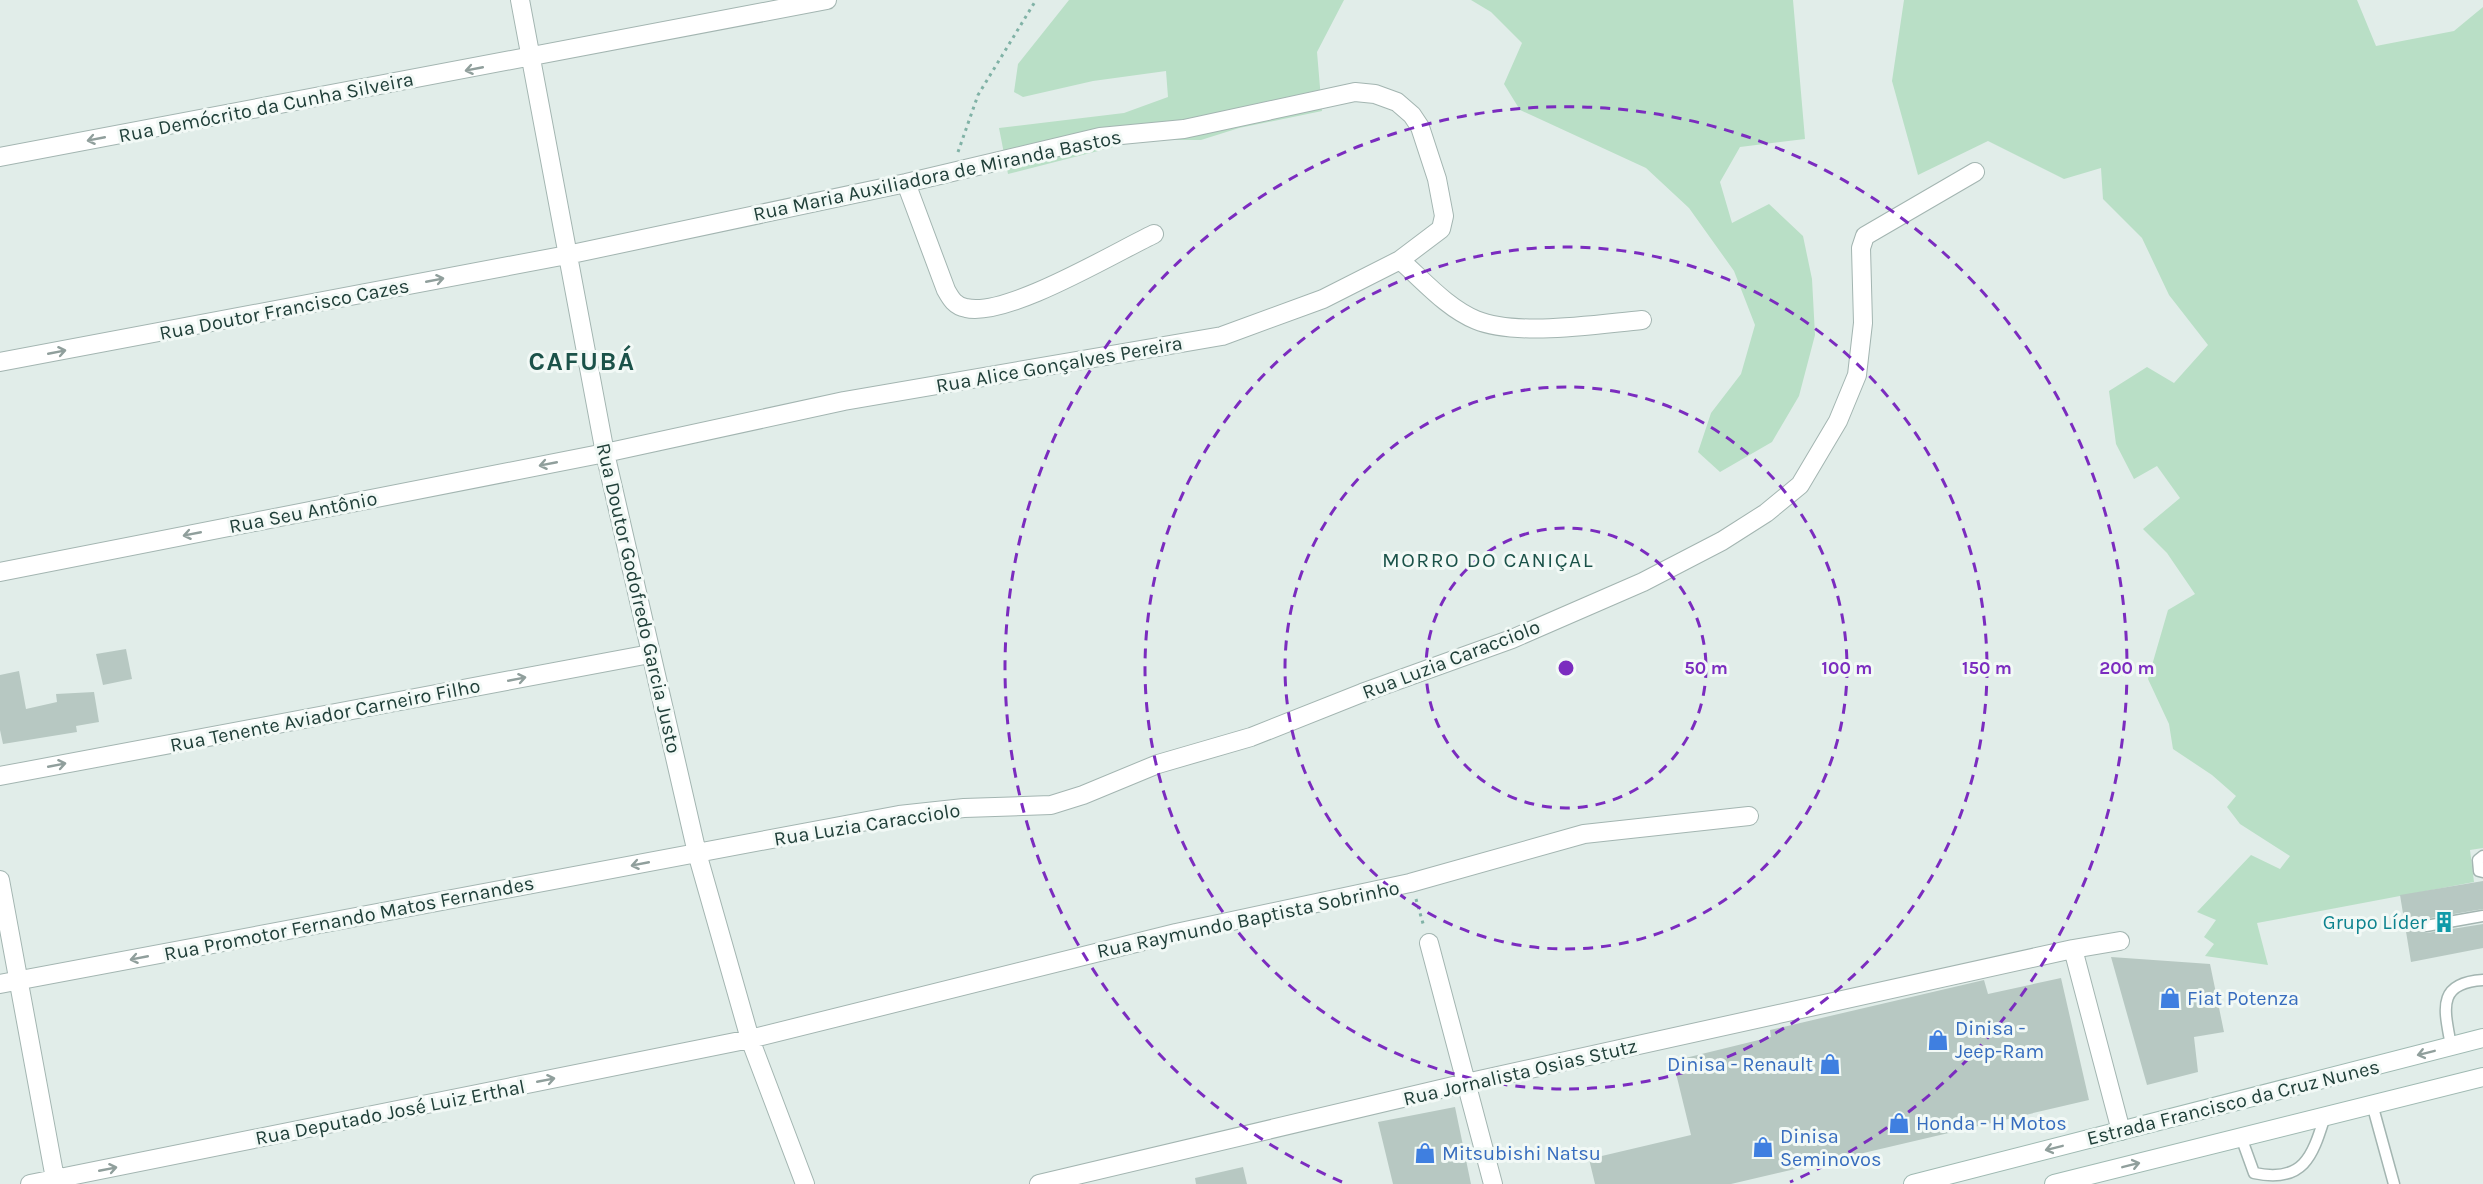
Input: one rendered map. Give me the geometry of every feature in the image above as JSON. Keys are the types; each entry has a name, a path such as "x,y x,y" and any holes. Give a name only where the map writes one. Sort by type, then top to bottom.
{"street":[{"name":"Rua Doutor Godofredo Garcia Justo","path":"520,0 605,453 697,853 750,1039 805,1184"},
{"name":"Rua Demócrito da Cunha Silveira","path":"0,157 827,0"},
{"name":"Rua Maria Auxiliadora de Miranda Bastos","path":"567,255 906,183 1100,137 1184,129 1355,92 1375,94 1397,102 1412,115 1420,127 1437,179"},
{"name":"Rua Luzia Caracciolo","path":"697,853 934,810 1051,805 1158,764 1262,733 1362,693 1512,639 1643,582 1722,541 1766,513 1800,485 1838,421 1857,375 1863,323 1861,248 1864,236 1975,172"},
{"name":"Rua Alice Gonçalves Pereira","path":"605,453 844,401 1222,336 1323,299 1401,260 1441,229 1444,216 1437,179"},
{"path":"906,183 946,290 958,306 968,309 1003,306 1154,234"},
{"name":"Rua Doutor Francisco Cazes","path":"0,362 567,255"},
{"path":"1401,260 1448,303 1485,322 1502,327 1563,327 1642,320"},
{"name":"Rua Seu Antônio","path":"0,572 605,453"},
{"name":"Rua Tenente Aviador Carneiro Filho","path":"0,776 651,654"},
{"name":"Rua Raymundo Baptista Sobrinho","path":"750,1039 1176,933 1410,883 1584,834 1749,816"},
{"name":"Rua Promotor Fernando Matos Fernandes","path":"0,984 697,853"},
{"path":"0,880 56,1182"},
{"name":"Rua Jornalista Osias Stutz","path":"1039,1184 1466,1083 2073,949 2120,941"},
{"path":"1429,943 1493,1184"},
{"path":"2073,949 2121,1131"},
{"name":"Estrada Francisco da Cruz Nunes","path":"1913,1184 2483,1038"},
{"name":"Rua Deputado José Luiz Erthal","path":"30,1184 56,1182 750,1039"},
{"name":"Estrada Francisco da Cruz Nunes","path":"2054,1184 2483,1077"}],"lane":[{"path":"2483,856 2478,860 2479,871 2483,872"},
{"path":"2426,926 2483,916"},
{"path":"2451,1046 2445,1006 2448,994 2456,986 2483,980"},
{"path":"2372,1104 2394,1184"},
{"path":"2241,1137 2254,1173 2271,1182 2293,1179 2306,1168 2325,1116"}],"path":[{"path":"955,171 960,142 978,95 1036,0"},
{"path":"1410,883 1429,943"}],"green space":[{"path":"1069,0 1344,0 1317,52 1322,111 1239,128 1201,140 1141,140 1008,174 999,128 1124,113 1168,97 1166,71 1093,81 1023,97 1014,92 1018,64"},
{"path":"1471,0 1793,0 1805,139 1740,147 1720,182 1732,223 1769,204 1803,236 1812,279 1815,335 1799,396 1772,442 1720,472 1698,452 1711,413 1741,374 1755,325 1734,271 1689,208 1646,168 1520,110 1504,84 1522,43 1491,12"},
{"path":"1904,0 2357,0 2376,46 2454,31 2483,7 2483,848 2470,850 2474,882 2257,923 2268,965 2205,956 2214,944 2204,937 2216,920 2197,912 2251,855 2280,869 2290,856 2240,824 2227,807 2236,796 2212,775 2173,749 2169,724 2148,679 2168,610 2195,594 2167,553 2143,529 2180,498 2157,466 2134,479 2116,444 2109,391 2147,367 2174,383 2208,345 2169,295 2142,238 2103,199 2101,168 2064,179 1988,141 1918,175 1892,81"}],"building":[{"path":"126,649 132,679 103,685 96,654"},
{"path":"19,671 26,709 57,702 56,694 94,692 99,722 76,726 77,732 3,744 0,730 0,675"},
{"name":"Grupo Líder","path":"2483,881 2483,909 2425,919 2419,927 2421,931 2427,933 2483,924 2483,948 2411,962 2400,895"},
{"name":"Fiat Potenza","path":"2111,957 2210,964 2224,1032 2194,1037 2198,1072 2147,1085"},
{"path":"2061,978 2089,1100 1731,1184 1595,1184 1589,1159 1691,1135 1673,1061 1771,1037 1770,1030 1984,980 1988,994"},
{"name":"Mitsubishi Natsu","path":"1455,1107 1471,1184 1393,1184 1378,1122"},
{"path":"1243,1167 1247,1184 1196,1184 1195,1178"}],"place":[{"name":"Grupo Líder","path":"2444,922"},
{"name":"Fiat Potenza","path":"2170,998"},
{"name":"Dinisa - Jeep-Ram","path":"1938,1040"},
{"name":"Dinisa - Renault","path":"1830,1064"},
{"name":"Honda - H Motos","path":"1899,1123"},
{"name":"Dinisa Seminovos","path":"1763,1147"},
{"name":"Mitsubishi Natsu","path":"1425,1153"}],"district":[{"name":"CAFUBÁ","path":"582,361"},
{"name":"MORRO DO CANIÇAL","path":"1488,560"}]}
